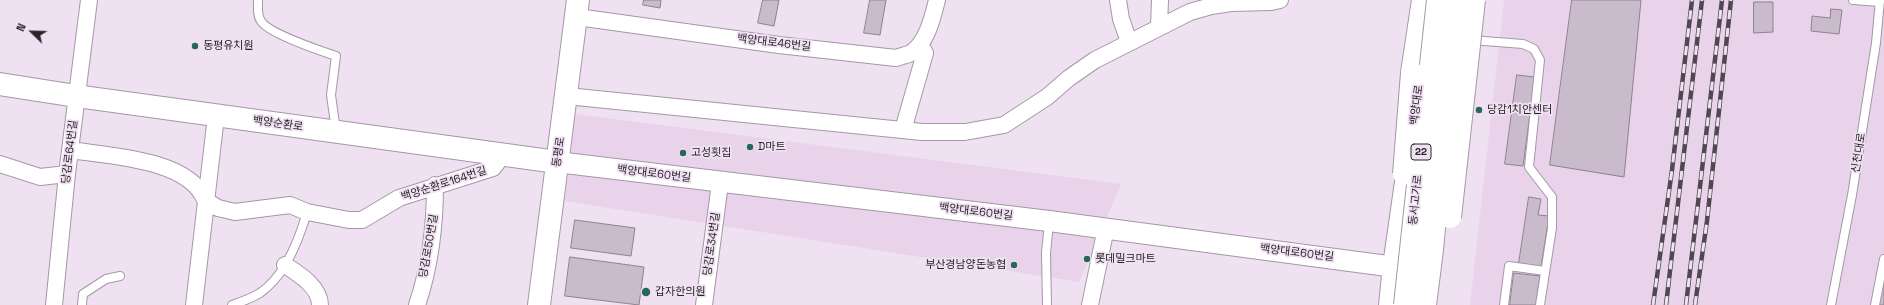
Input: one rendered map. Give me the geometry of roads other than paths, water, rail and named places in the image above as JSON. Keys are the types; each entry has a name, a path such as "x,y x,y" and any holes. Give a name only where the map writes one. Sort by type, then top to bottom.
{"main road":[{"path":"1394,305 1412,73 1423,0"},
{"name":"백양대로","path":"1390,305 1427,26 1429,0"},
{"name":"동서고가로","path":"1405,305 1438,0"},
{"name":"동서고가로","path":"1432,303 1429,270 1455,0"},
{"path":"1432,303 1456,79 1461,0"},
{"path":"1429,270 1447,235 1460,136 1474,0"},
{"path":"1456,79 1474,0"},
{"name":"동평로","path":"539,305 578,9"},
{"name":"백양순환로","path":"0,84 216,116 502,156 557,162"},
{"path":"1403,204 1408,218 1421,223 1430,221 1443,210"}],"street":[{"name":"당감로64번길","path":"54,305 67,174 89,0"},
{"path":"903,130 925,53 920,45 929,27 937,0"},
{"path":"1118,0 1121,19 1129,42"},
{"path":"1159,27 1160,0"},
{"path":"567,96 903,130 965,132 1004,125 1047,97 1069,78 1095,60 1190,12 1211,6 1280,0"},
{"name":"백양대로46번길","path":"578,9 780,45 896,58 911,53 920,45"},
{"path":"194,305 205,200 216,116"},
{"name":"백양순환로164번길","path":"70,150 160,165 181,174 202,191 205,200 218,208 235,212 290,205 307,212 349,220 362,220 399,198 493,168 502,156"},
{"name":"백양대로60번길","path":"557,162 720,183 1106,228 1394,266 1421,272 1432,303"},
{"path":"0,164 40,177 67,174"},
{"name":"당감로34번길","path":"704,305 720,183"},
{"name":"당감로50번길","path":"417,305 430,251 436,185"},
{"path":"1090,305 1106,228"},
{"path":"285,265 296,272 312,287 320,305"}],"lane":[{"path":"258,0 259,17 265,26 293,40 336,56 331,95 336,132"},
{"path":"1853,0 1880,1"},
{"name":"신천대로","path":"1831,305 1852,195 1876,43 1880,1"},
{"path":"1464,39 1523,44 1534,48 1540,60 1529,166 1552,197 1552,228 1540,305"},
{"path":"232,305 259,293 269,286 285,265 307,212"},
{"path":"1047,305 1046,253 1049,221"},
{"path":"1875,305 1884,259"},
{"path":"1504,305 1509,266 1545,270"},
{"path":"82,305 83,294 106,279 120,276"}],"railway":[{"path":"1653,305 1672,170 1692,0"},
{"path":"1666,305 1702,0"},
{"path":"1686,305 1722,0"},
{"path":"1695,305 1707,221 1731,0"}],"place":[{"name":"동평유치원","path":"195,46"},
{"name":"당감1치안센터","path":"1479,110"},
{"name":"D마트","path":"750,147"},
{"name":"고성횟집","path":"683,153"},
{"name":"롯데밀크마트","path":"1087,259"},
{"name":"부산경남양돈농협","path":"1014,265"},
{"name":"갑자한의원","path":"646,292"}]}
